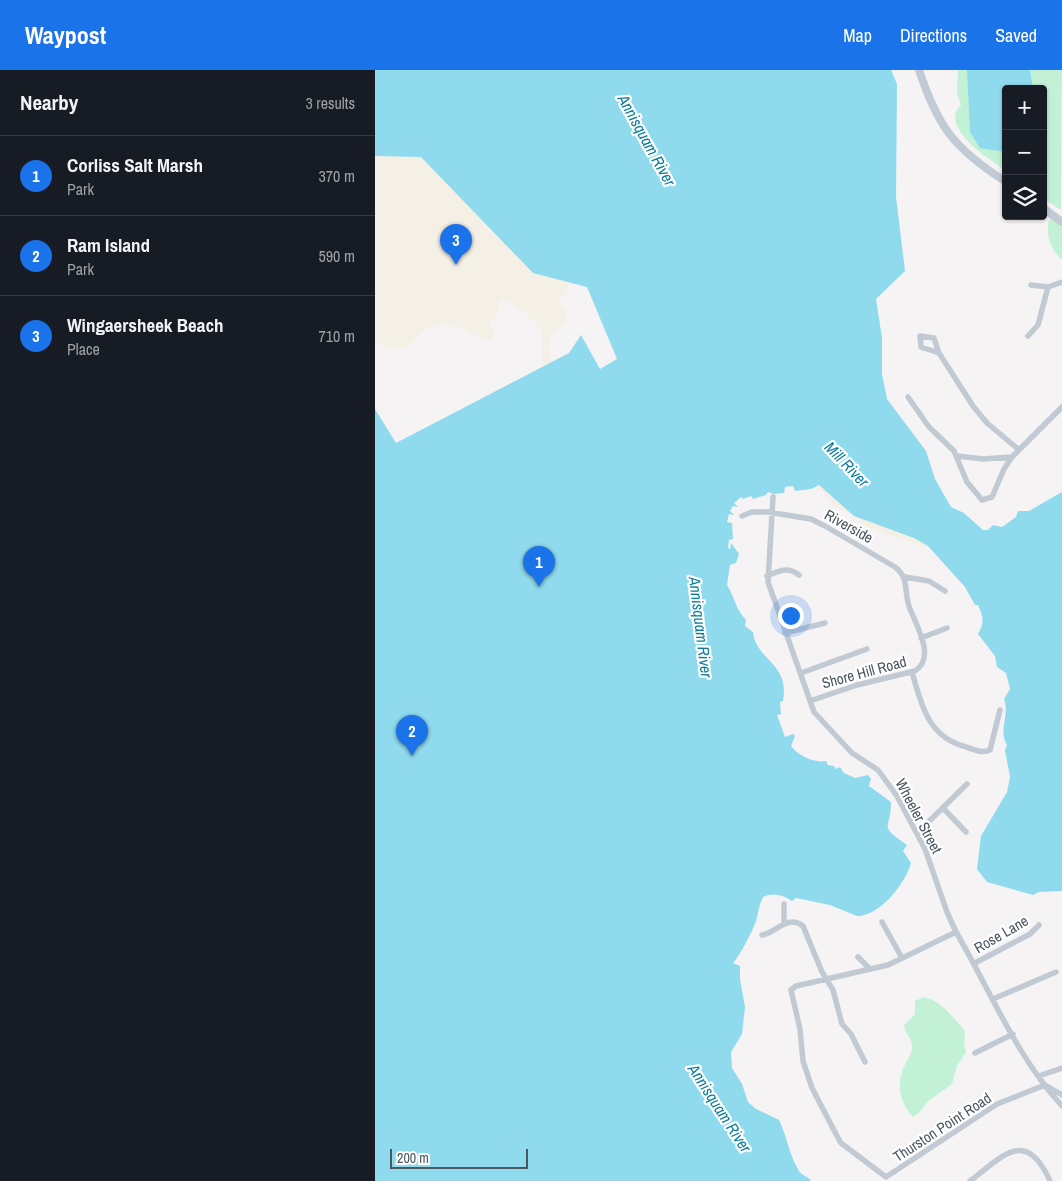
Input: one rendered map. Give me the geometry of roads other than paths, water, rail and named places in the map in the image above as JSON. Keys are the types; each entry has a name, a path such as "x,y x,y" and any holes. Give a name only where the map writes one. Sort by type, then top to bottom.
{"main road":[{"path":"919,70 930,102 947,133 958,146 1002,179"},
{"path":"1047,211 1062,222"}],"street":[{"path":"1031,285 1048,287 1062,282"},
{"path":"1028,336 1038,325 1048,287"},
{"path":"939,353 973,406 992,428 1018,449"},
{"path":"909,397 929,427 957,456 973,492 979,498 986,500 994,494 1004,469 1018,449 1036,435 1062,407"},
{"path":"957,456 983,459 1012,457"},
{"name":"Wheeler Street","path":"773,497 767,576 785,633 816,716 852,753 878,770 897,796 930,860 947,912 956,932 1013,1034 1045,1085 1062,1106"},
{"path":"742,516 752,512 772,513"},
{"name":"Riverside","path":"772,513 819,522 895,567 905,577"},
{"path":"767,576 785,570 792,570 799,576"},
{"path":"905,577 929,581 945,590"},
{"name":"Shore Hill Road","path":"810,701 851,687 912,672 923,664 924,654 921,638 908,603 905,577"},
{"path":"785,633 825,623"},
{"path":"921,638 947,628"},
{"path":"801,673 867,649"},
{"path":"912,672 926,716 936,731 950,742 978,751 990,750 1000,710"},
{"path":"917,833 967,784"},
{"path":"943,808 966,832"},
{"path":"784,904 784,923"},
{"path":"761,935 769,934 784,923 793,922 803,926 838,1003 842,1024 851,1034 865,1062"},
{"path":"882,922 902,958"},
{"name":"Rose Lane","path":"975,963 1030,934 1039,925"},
{"name":"Thurston Point Road","path":"956,932 902,958 870,969 796,986 791,990 800,1029 803,1061 812,1088 841,1143 886,1177 997,1104 1045,1085"},
{"path":"858,957 870,969"},
{"path":"993,999 1056,972"},
{"path":"975,1053 1013,1034"},
{"path":"1039,1076 1062,1068"},
{"path":"1045,1085 1062,1095"},
{"path":"970,1181 1005,1155 1020,1150 1031,1153 1039,1160 1050,1181"}],"water":[{"path":"375,70 891,70 897,84 896,197 905,271 876,299 882,338 882,374 887,399 926,451 935,479 951,507 964,513 983,530 988,530 993,525 1002,527 1016,517 1018,511 1029,511 1062,492 1062,891 1039,892 1033,895 987,882 977,869 981,836 1007,792 1010,777 1005,750 1007,745 1004,734 1006,711 1004,699 1010,689 1006,673 997,667 995,656 978,634 983,620 978,605 975,605 965,587 928,546 914,538 854,516 819,485 811,489 795,491 793,486 785,487 784,493 774,494 768,492 766,495 753,499 751,496 743,499 741,497 734,503 738,507 733,506 730,511 734,515 729,514 727,522 732,523 733,539 729,540 728,548 730,549 731,543 739,554 736,563 730,565 727,585 746,620 745,626 753,632 755,642 760,650 782,678 784,688 783,701 780,702 781,714 777,715 785,737 793,734 795,736 791,746 807,758 826,761 828,765 834,766 836,769 840,767 844,773 855,778 868,775 871,779 869,786 891,802 889,830 907,845 903,851 911,863 897,889 883,905 866,915 857,916 830,905 796,898 792,901 778,895 763,897 752,931 733,963 740,966 740,979 745,1007 742,1034 731,1052 732,1068 742,1084 748,1102 756,1109 779,1120 790,1152 800,1173 811,1181 375,1181 375,409 396,443 569,353 581,335 600,369 617,359 587,287 533,273 421,157 375,156"},
{"path":"967,70 1030,70 1032,85 1002,85 1002,151 980,148 970,132"}],"place":[{"name":"Wingaersheek Beach","path":"456,265"},
{"name":"Corliss Salt Marsh","path":"539,587"},
{"name":"Ram Island","path":"412,756"}],"water label":[{"name":"Annisquam River","path":"647,140"},
{"name":"Mill River","path":"847,464"},
{"name":"Annisquam River","path":"701,627"},
{"name":"Annisquam River","path":"720,1108"}]}
